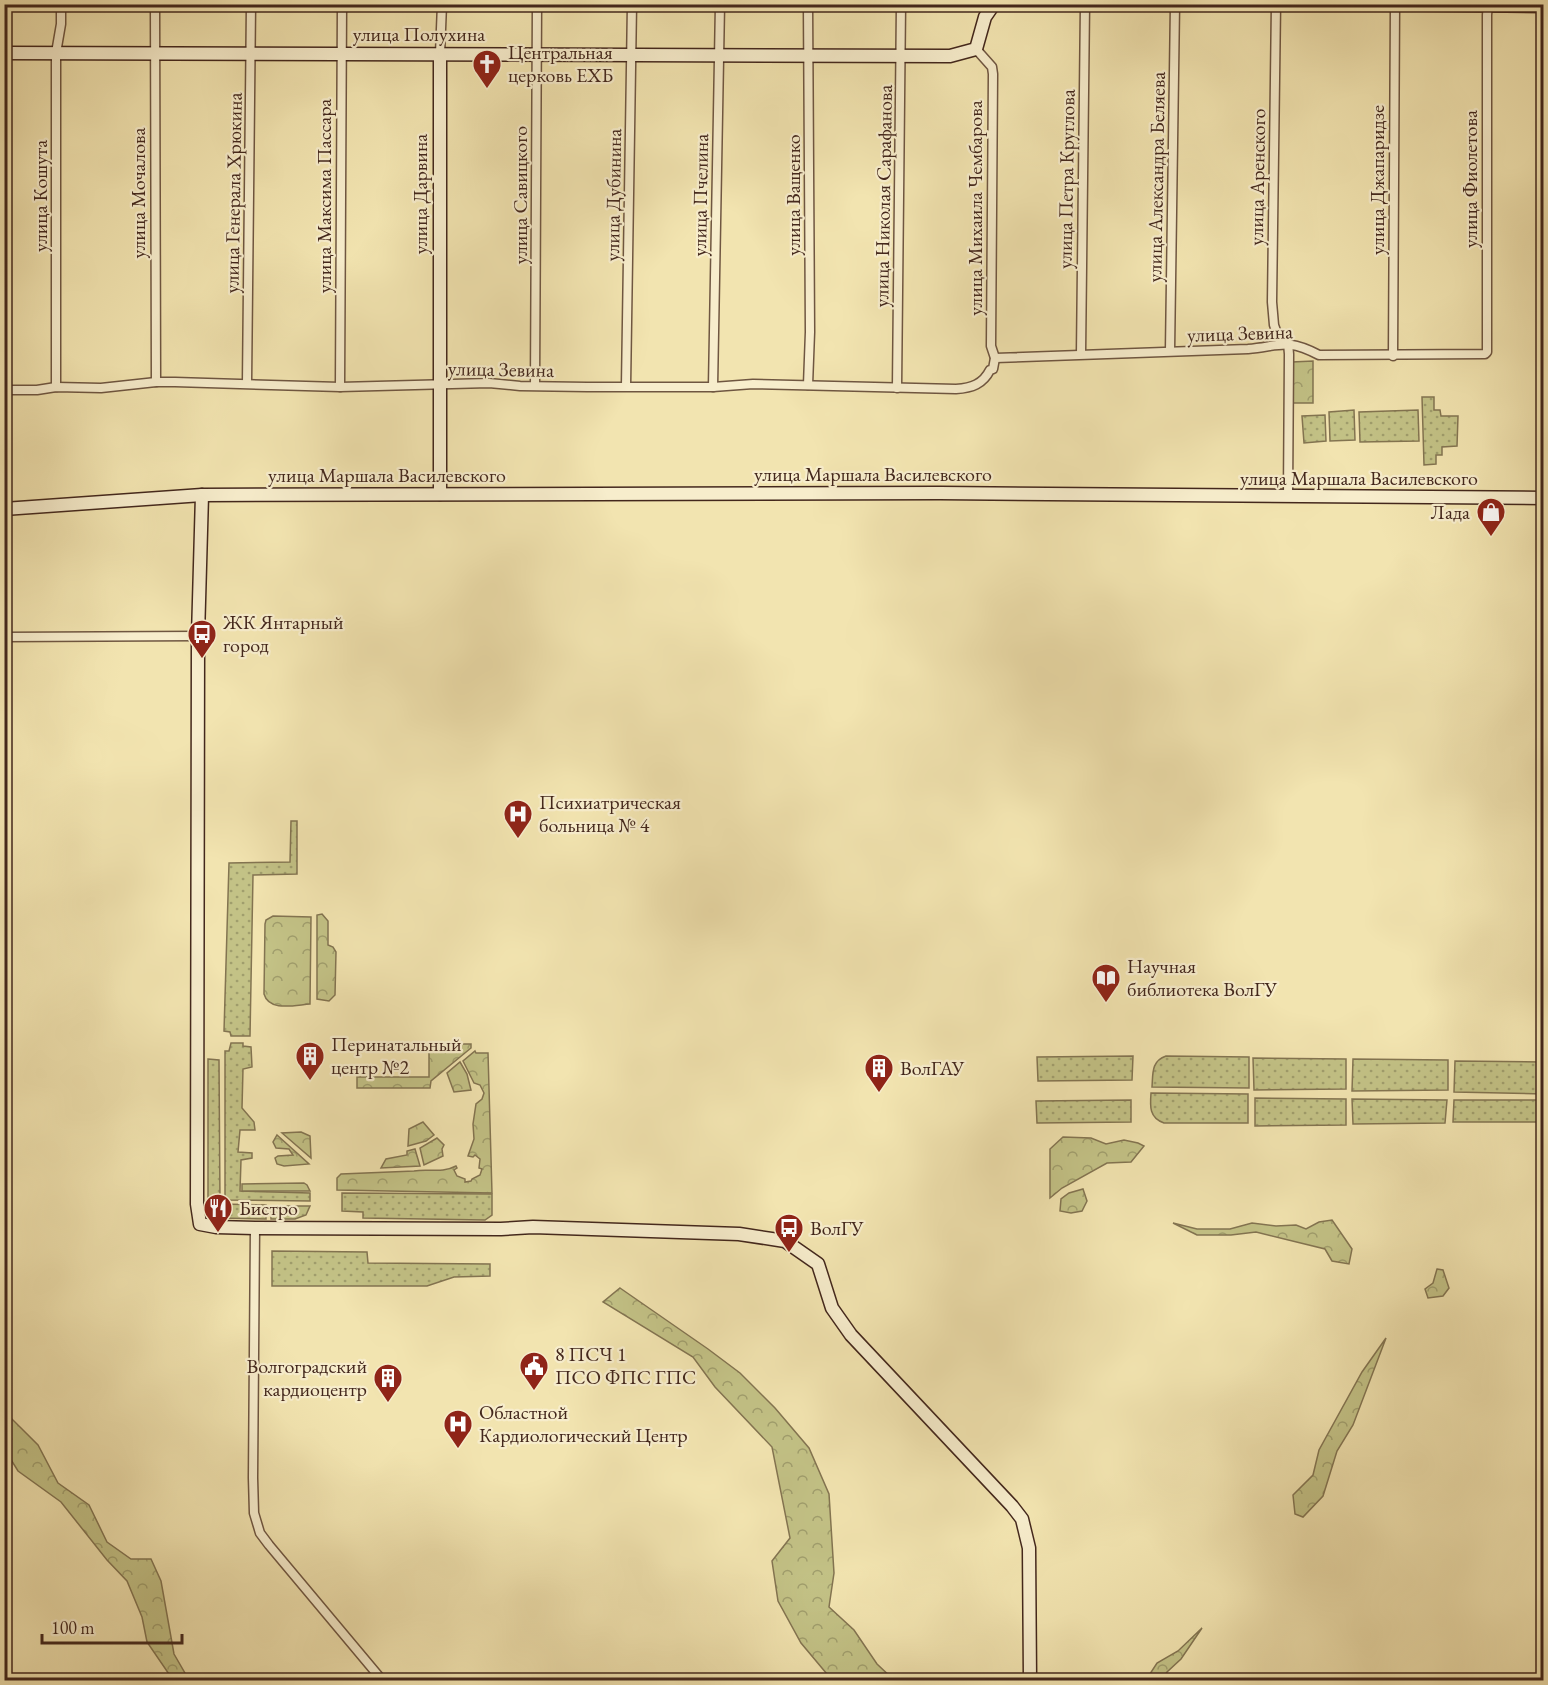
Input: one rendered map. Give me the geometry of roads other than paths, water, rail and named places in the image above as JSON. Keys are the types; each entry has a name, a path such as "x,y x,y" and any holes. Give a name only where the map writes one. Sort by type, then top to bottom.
{"main road":[{"path":"976,49 988,11 994,4"},
{"path":"1382,4 1544,6"},
{"name":"улица Полухина","path":"4,53 950,56 976,49"},
{"name":"улица Дарвина","path":"440,54 440,494"},
{"name":"улица Маршала Василевского","path":"4,509 202,495 940,493 1544,498"},
{"path":"202,495 198,636 197,1204 200,1224 216,1227 255,1228 501,1229 533,1227 739,1234 784,1241 818,1264 832,1308 851,1335 1022,1519 1028,1538 1030,1559 1030,1680"}],"street":[{"name":"улица Кошута","path":"56,387 56,53 61,24 61,4"},
{"name":"улица Мочалова","path":"155,4 156,382"},
{"name":"улица Генерала Хрюкина","path":"247,383 251,4"},
{"name":"улица Максима Пассара","path":"340,387 342,4"},
{"name":"улица Дарвина","path":"440,54 442,4"},
{"name":"улица Савицкого","path":"535,385 537,4"},
{"name":"улица Дубинина","path":"626,386 632,4"},
{"name":"улица Пчелина","path":"713,387 720,4"},
{"name":"улица Ващенко","path":"808,4 810,116 808,385"},
{"name":"улица Николая Сарафанова","path":"897,388 901,4"},
{"name":"улица Петра Круглова","path":"1081,354 1085,4"},
{"name":"улица Александра Беляева","path":"1170,351 1175,4"},
{"name":"улица Аренского","path":"1276,4 1272,302 1274,325 1279,339 1288,344"},
{"name":"улица Джапаридзе","path":"1393,356 1395,5"},
{"name":"улица Фиолетова","path":"1485,354 1488,5"},
{"name":"улица Михаила Чембарова","path":"976,49 992,68 993,74 991,346 995,358"},
{"name":"улица Зевина","path":"4,390 37,390 56,387 101,388 156,382 340,387 489,382 535,385 713,387 753,384 966,388 982,382 993,369 995,358 1248,349 1288,344 1319,355 1485,354"},
{"path":"1288,344 1288,497"},
{"path":"4,637 198,636"},
{"path":"255,1228 253,1478 256,1523 269,1545 382,1680"}],"place":[{"name":"Центральная церковь ЕХБ","path":"487,90"},
{"name":"Лада","path":"1491,538"},
{"name":"ЖК Янтарный город","path":"202,660"},
{"name":"Психиатрическая больница № 4","path":"518,840"},
{"name":"Научная библиотека ВолГУ","path":"1106,1004"},
{"name":"Перинатальный центр №2","path":"310,1082"},
{"name":"ВолГАУ","path":"879,1094"},
{"name":"Бистро","path":"218,1234"},
{"name":"ВолГУ","path":"789,1254"},
{"name":"8 ПСЧ 1 ПСО ФПС ГПС","path":"534,1392"},
{"name":"Волгоградский кардиоцентр","path":"388,1404"},
{"name":"Областной Кардиологический Центр","path":"458,1450"}]}
